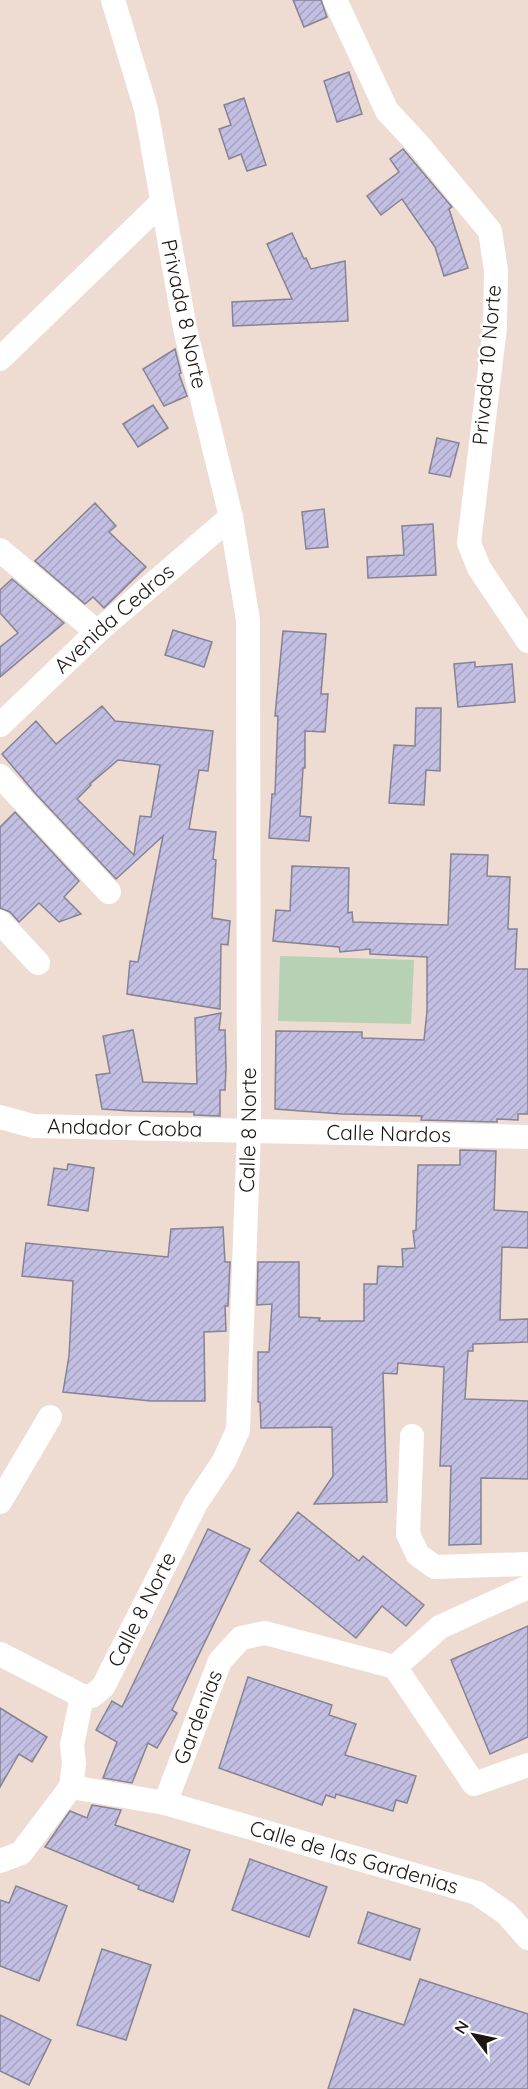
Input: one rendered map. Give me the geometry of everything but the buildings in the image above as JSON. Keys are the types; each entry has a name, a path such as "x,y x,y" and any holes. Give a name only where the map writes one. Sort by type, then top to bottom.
{"street":[{"name":"Privada 8 Norte","path":"113,0 146,109 161,204 185,328 231,517"},
{"name":"Privada 10 Norte","path":"335,0 387,111 417,143 490,231 496,270 495,327 469,543 479,568 522,632"},
{"path":"0,359 161,204"},
{"name":"Avenida Cedros","path":"0,725 97,632 231,517"},
{"name":"Calle 8 Norte","path":"82,1696 92,1696 103,1687 196,1503 224,1461 238,1430 249,1131 248,620 231,517"},
{"path":"0,550 97,632"},
{"path":"0,776 109,892"},
{"path":"0,922 38,963"},
{"name":"Andador Caoba","path":"0,1117 33,1126 249,1131"},
{"name":"Calle Nardos","path":"249,1131 528,1137"},
{"path":"0,1502 50,1417"},
{"path":"412,1436 408,1534 418,1555 435,1567 528,1564"},
{"path":"528,1587 440,1627 395,1667 474,1784 528,1765"},
{"name":"Gardenias","path":"165,1803 220,1661 241,1638 265,1634 395,1667"},
{"path":"0,1653 82,1696 72,1746 74,1763 71,1787 21,1853 0,1861"},
{"name":"Calle de las Gardenias","path":"71,1787 165,1803 477,1893 506,1913 528,1938"}],"green space":[{"path":"280,956 414,960 411,1024 278,1021"}]}
